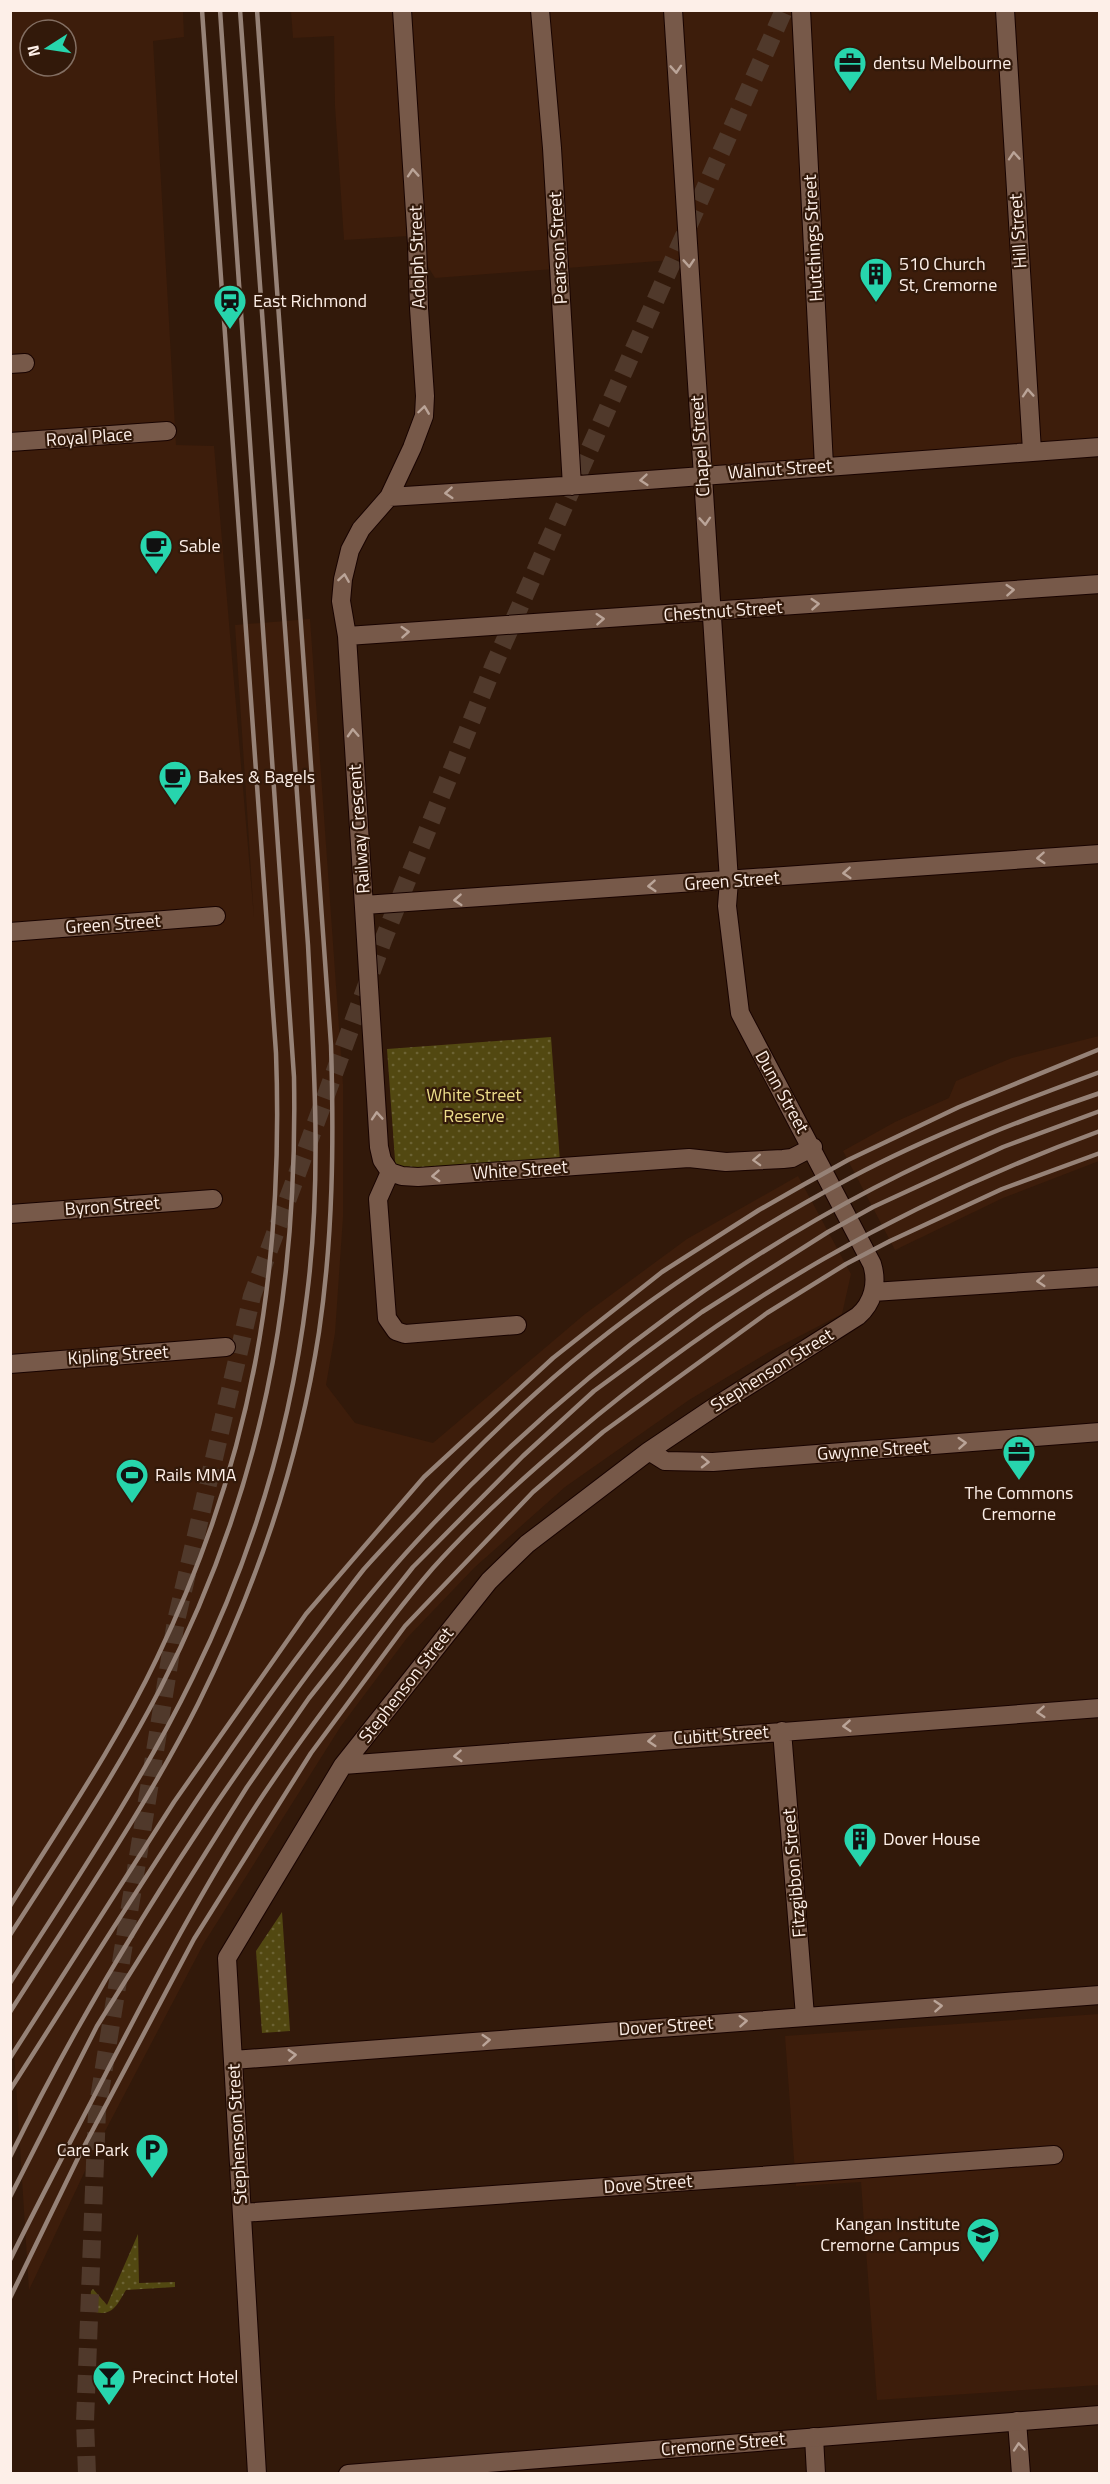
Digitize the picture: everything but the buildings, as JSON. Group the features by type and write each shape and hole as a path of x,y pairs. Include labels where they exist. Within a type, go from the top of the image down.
{"street":[{"name":"Adolph Street","path":"388,497 418,434 424,416 425,396 402,10"},
{"name":"Pearson Street","path":"540,10 552,148 572,486"},
{"name":"Chapel Street","path":"673,10 729,881"},
{"name":"Hutchings Street","path":"801,10 825,466"},
{"name":"Hill Street","path":"1005,10 1032,451"},
{"name":"Royal Place","path":"10,442 166,431"},
{"name":"Walnut Street","path":"388,497 572,486 1100,447"},
{"name":"Railway Crescent","path":"388,497 361,529 350,550 343,579 341,601 347,636 379,1147 382,1160 390,1172"},
{"name":"Chestnut Street","path":"347,636 1100,584"},
{"name":"Green Street","path":"364,905 1100,854"},
{"name":"Dunn Street","path":"729,881 727,906 740,1014 813,1148 872,1264 875,1279 873,1292"},
{"name":"Green Street","path":"10,932 216,916"},
{"name":"White Street","path":"390,1172 402,1176 418,1177 689,1158 726,1162 783,1159 792,1158 813,1148"},
{"path":"390,1172 378,1199 387,1318 396,1331 405,1334 517,1325"},
{"name":"Byron Street","path":"10,1214 213,1199"},
{"path":"873,1292 1100,1277"},
{"name":"Stephenson Street","path":"257,2474 227,1958 343,1765 489,1581 527,1544 649,1450 858,1316 865,1310 873,1292"},
{"name":"Kipling Street","path":"10,1364 226,1347"},
{"name":"Gwynne Street","path":"649,1450 665,1461 713,1462 1100,1432"},
{"name":"Cubitt Street","path":"343,1765 1100,1708"},
{"name":"Fitzgibbon Street","path":"782,1731 805,2016"},
{"name":"Dover Street","path":"233,2060 1100,1995"},
{"name":"Dove Street","path":"242,2213 1054,2155"},
{"name":"Cremorne Street","path":"348,2474 1100,2415"},
{"path":"1017,2421 1021,2474"},
{"path":"814,2437 816,2474"}],"shaded area":[{"path":"10,11 183,11 184,37 153,41 176,445 214,446 254,918 235,625 310,619 343,1084 343,1217 335,1333 326,1385 355,1423 433,1443 585,1314 687,1239 798,1176 851,1274 842,1314 769,1352 689,1400 565,1487 475,1567 407,1638 341,1726 204,1943 92,2156 29,2290 10,1988"},
{"path":"291,11 1099,11 1099,446 699,468 685,259 435,278 409,236 344,240 335,106 334,36 293,38"},
{"path":"1099,1036 1099,1161 1003,1198 895,1250 843,1151 895,1122 949,1098 956,1081 1012,1058"},
{"name":"Kangan Institute Cremorne Campus","path":"1099,2014 1099,2385 877,2400 861,2182 796,2186 785,2036"}],"green space":[{"name":"White Street Reserve","path":"551,1037 560,1162 396,1174 387,1049"},
{"path":"282,1912 290,2031 262,2033 256,1951"},
{"path":"138,2234 139,2283 175,2282 175,2287 126,2290 111,2311 95,2312 90,2304 91,2291 93,2289 107,2305"}],"tunnel":[{"path":"87,2474 85,2422 97,2111 176,1621 252,1296 384,938 493,667 784,10"}],"railway":[{"path":"10,1906 124,1722 157,1658 190,1584 217,1511 239,1437 255,1363 267,1288 274,1212 277,1133 276,1053 202,10"},
{"path":"10,1935 88,1814 160,1689 195,1615 225,1541 248,1467 267,1392 280,1316 289,1238 294,1159 294,1077 220,10"},
{"path":"10,1983 129,1794 173,1717 214,1632 251,1538 266,1491 291,1394 307,1295 312,1251 315,1164 308,945 240,10"},
{"path":"10,2012 155,1783 198,1704 239,1615 273,1523 300,1429 324,1296 330,1225 331,1045 257,10"},
{"path":"10,2058 174,1802 306,1614 424,1477 553,1358 662,1272 759,1210 848,1160 959,1107 1100,1049"},
{"path":"10,2090 192,1807 308,1643 370,1562 520,1407 572,1362 648,1303 728,1249 810,1200 943,1133 1100,1072"},
{"path":"10,2157 107,1977 216,1804 284,1707 355,1613 406,1553 468,1488 534,1426 603,1367 675,1312 749,1261 827,1214 907,1171 1003,1128 1100,1093"},
{"path":"10,2197 97,2026 247,1787 309,1698 413,1567 523,1456 594,1391 702,1312 828,1232 873,1207 1003,1147 1100,1111"},
{"path":"10,2260 154,1982 245,1823 268,1787 376,1639 449,1550 538,1466 635,1385 759,1298 824,1259 957,1190 1027,1159 1100,1131"},
{"path":"10,2298 79,2156 194,1939 311,1753 405,1626 533,1492 603,1432 767,1313 846,1264 890,1241 1002,1189 1100,1153"}],"place":[{"name":"dentsu Melbourne","path":"850,92"},
{"name":"510 Church St, Cremorne","path":"876,303"},
{"name":"East Richmond","path":"230,330"},
{"name":"Sable","path":"156,575"},
{"name":"Bakes & Bagels","path":"175,806"},
{"name":"The Commons Cremorne","path":"1019,1481"},
{"name":"Rails MMA","path":"132,1504"},
{"name":"Dover House","path":"860,1868"},
{"name":"Care Park","path":"152,2179"},
{"name":"Kangan Institute Cremorne Campus","path":"983,2263"},
{"name":"Precinct Hotel","path":"109,2406"}]}
